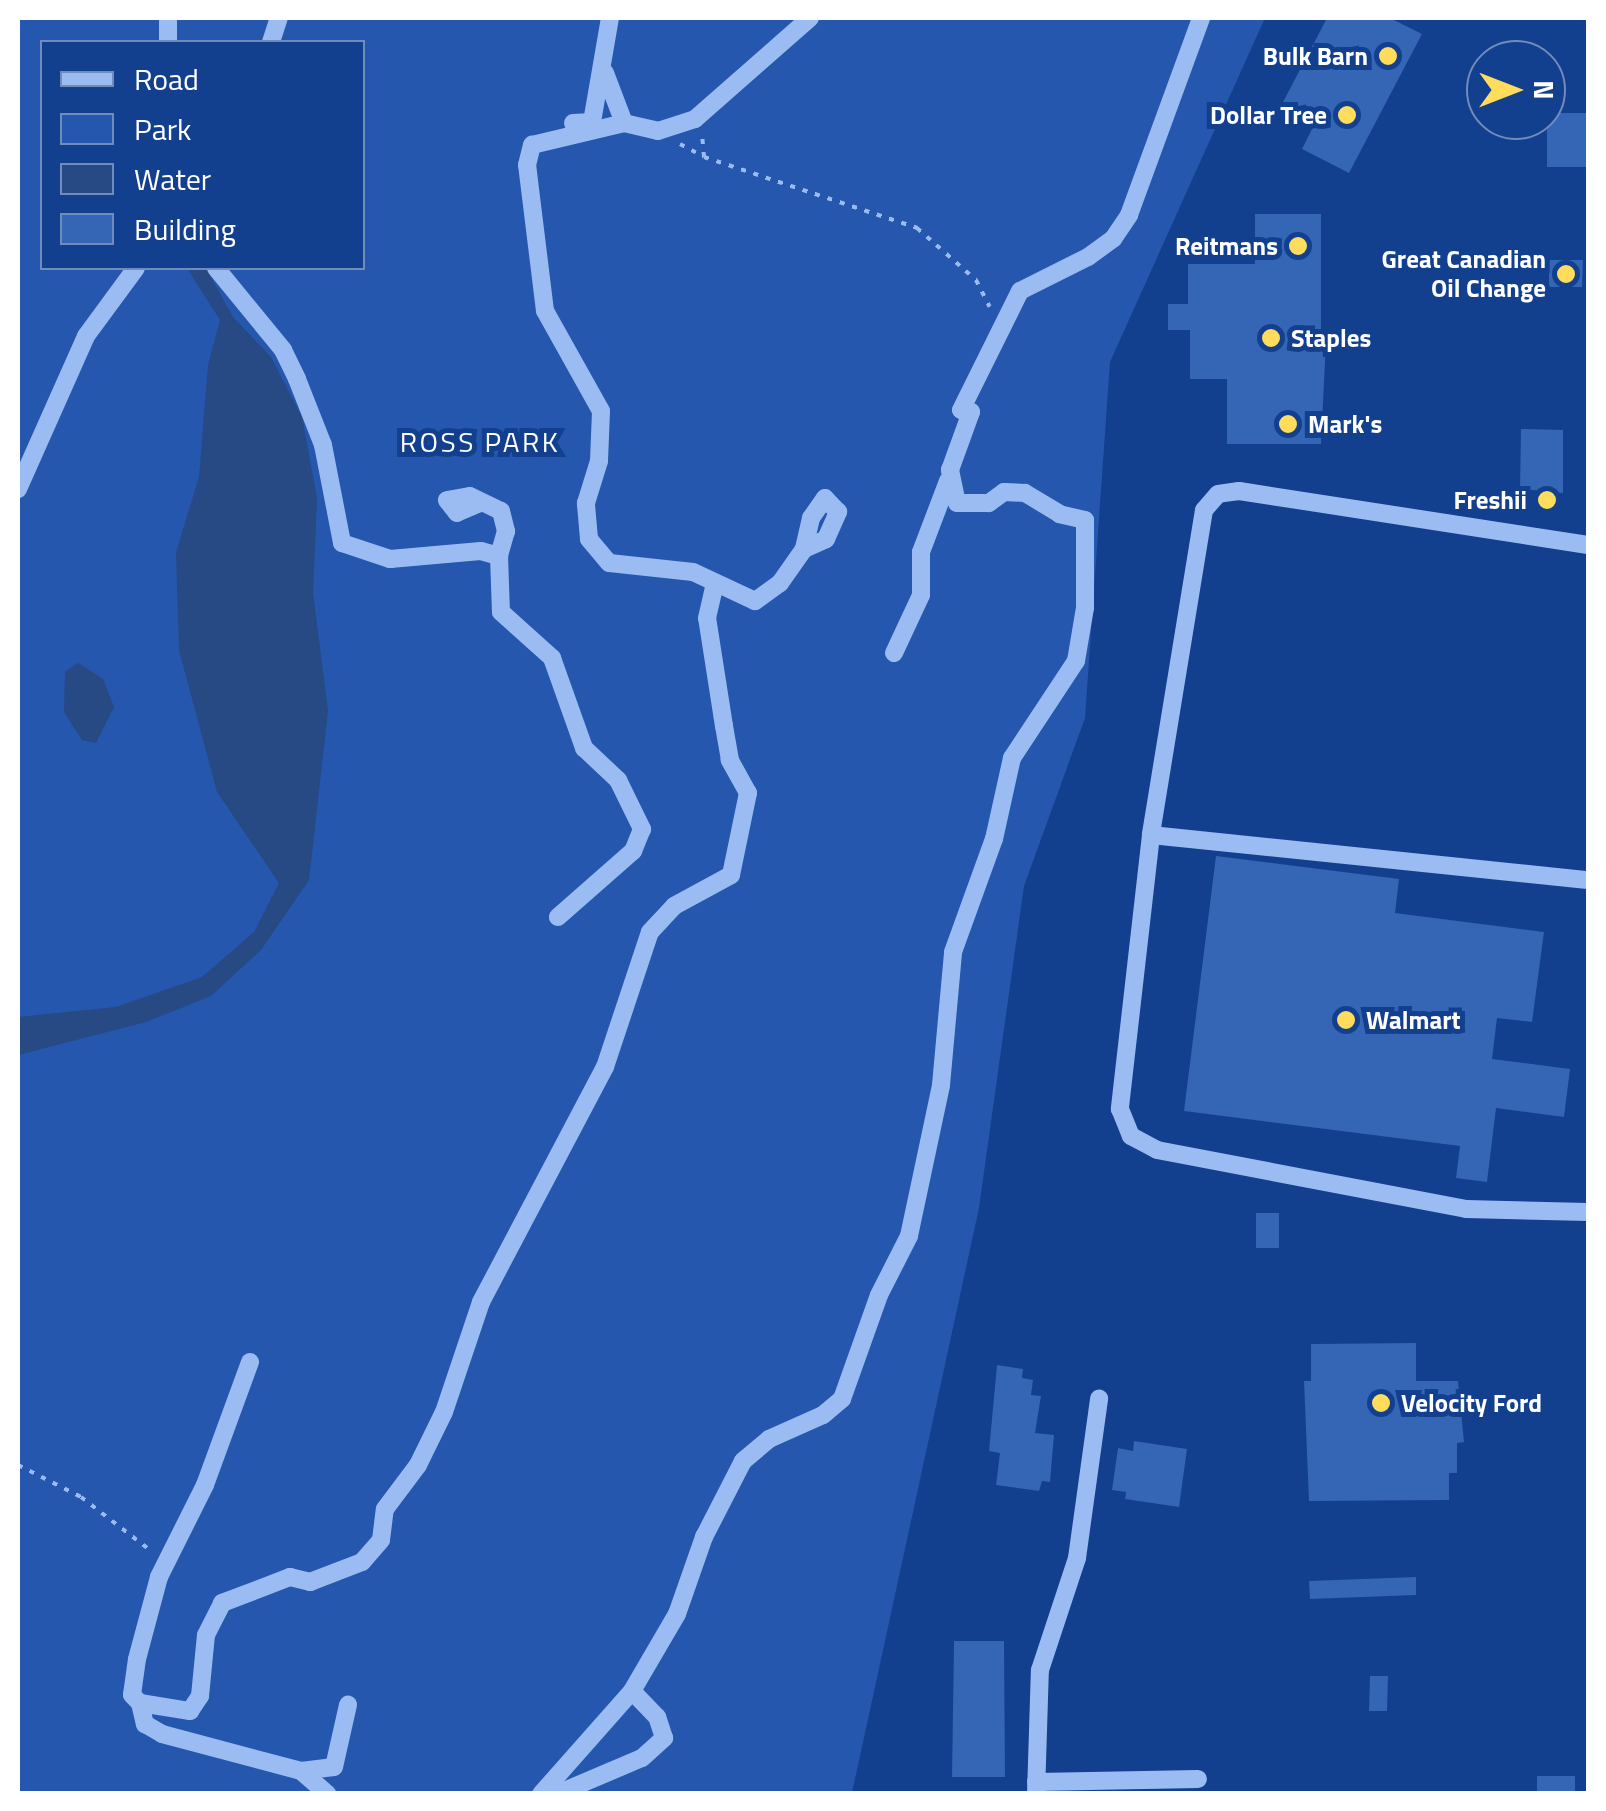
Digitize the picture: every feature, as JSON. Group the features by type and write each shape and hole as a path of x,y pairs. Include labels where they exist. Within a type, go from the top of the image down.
{"street":[{"path":"532,145 592,122 605,72 610,18"},
{"path":"532,145 624,123 658,131 695,119 810,18"},
{"path":"894,654 921,595 921,552 971,412 960,410 998,324 1020,291 1088,257 1114,238 1129,215 1201,18"},
{"path":"605,72 624,123"},
{"path":"532,145 527,165 545,310 601,411 599,461 586,504 589,539 609,563 693,572 755,601 780,584 804,549"},
{"path":"18,490 86,336 135,270"},
{"path":"218,270 283,350 297,379 324,446 342,543 390,559 482,552 498,556"},
{"path":"541,1794 632,1692 678,1614 704,1536 744,1461 768,1439 824,1415 842,1399 916,1207 940,1085 953,952 994,840 1012,758 1076,661 1088,561 1084,520 1060,514 1025,493 1004,492 990,504 957,504 950,470"},
{"path":"1588,544 1239,491 1218,494 1204,510 1150,835 1120,1109 1130,1136 1157,1150 1466,1209 1588,1212"},
{"path":"480,503 501,511 506,532 498,556 501,612 552,658 584,748 618,780 642,829 633,851 558,917"},
{"path":"140,1704 190,1711 200,1696 206,1635 222,1603 290,1577 310,1582 362,1562 381,1540 385,1508 418,1465 444,1412 481,1302 606,1067 650,932 674,906 732,876 748,793 730,760 724,726 707,618 715,584"},
{"path":"1150,835 1588,880"},
{"path":"250,1362 205,1484 159,1578 137,1659 132,1695 140,1704 145,1724 162,1734 300,1771 334,1768 348,1706"},
{"path":"1099,1399 1077,1558 1040,1670 1036,1788 1198,1779"},
{"path":"557,1794 642,1758 664,1738 657,1716 632,1692"},
{"path":"300,1771 327,1794"}],"path":[{"path":"704,157 917,228 976,280 998,324"},
{"path":"18,1465 68,1489 153,1552 159,1578"}],"green space":[{"path":"18,18 1265,18 1110,362 1085,718 1024,886 979,1208 852,1793 18,1793"}],"water":[{"path":"188,270 207,270 233,317 271,357 302,417 317,498 313,593 328,711 309,880 261,950 211,996 146,1022 18,1055 18,1017 116,1007 202,977 254,932 279,883 217,792 179,650 176,552 199,477 208,365 220,320"},
{"path":"78,663 103,679 114,707 96,743 82,740 64,712 65,672"}],"building":[{"path":"1327,18 1390,18 1422,34 1349,173 1302,149 1316,121 1282,104"},
{"path":"1566,113 1588,113 1588,167 1547,167 1547,140 1566,140"},
{"path":"1255,214 1321,214 1321,342 1326,342 1321,444 1227,444 1227,379 1190,379 1190,330 1168,330 1168,304 1188,304 1188,264 1255,264"},
{"name":"Great Canadian Oil Change","path":"1549,260 1583,260 1582,287 1549,287"},
{"path":"1521,429 1563,430 1563,493 1520,489"},
{"name":"Walmart","path":"1216,856 1399,879 1395,913 1544,932 1532,1022 1497,1018 1492,1059 1570,1069 1564,1117 1496,1108 1487,1182 1456,1178 1460,1146 1184,1111"},
{"path":"1256,1213 1279,1213 1279,1248 1256,1248"},
{"name":"Velocity Ford","path":"1416,1343 1416,1381 1458,1381 1464,1442 1457,1443 1457,1473 1449,1473 1449,1500 1309,1501 1304,1381 1311,1381 1311,1344"},
{"path":"997,1365 1023,1369 1022,1378 1033,1380 1031,1395 1041,1396 1035,1433 1054,1435 1050,1482 1042,1481 1039,1491 996,1485 1000,1453 989,1451"},
{"path":"1134,1441 1187,1449 1179,1507 1125,1499 1126,1492 1112,1490 1118,1448 1133,1451"},
{"path":"1416,1577 1416,1595 1310,1599 1309,1581"},
{"path":"954,1641 1004,1641 1005,1777 952,1777"},
{"path":"1370,1676 1388,1676 1387,1711 1369,1711"},
{"path":"1537,1776 1575,1776 1575,1794 1537,1794"}],"place":[{"name":"Bulk Barn","path":"1388,56"},
{"name":"Dollar Tree","path":"1347,115"},
{"name":"Reitmans","path":"1298,246"},
{"name":"Great Canadian Oil Change","path":"1566,274"},
{"name":"Staples","path":"1271,338"},
{"name":"Mark's","path":"1288,424"},
{"name":"Freshii","path":"1547,500"},
{"name":"Walmart","path":"1346,1020"},
{"name":"Velocity Ford","path":"1381,1403"}],"district":[{"name":"ROSS PARK","path":"480,442"}]}
